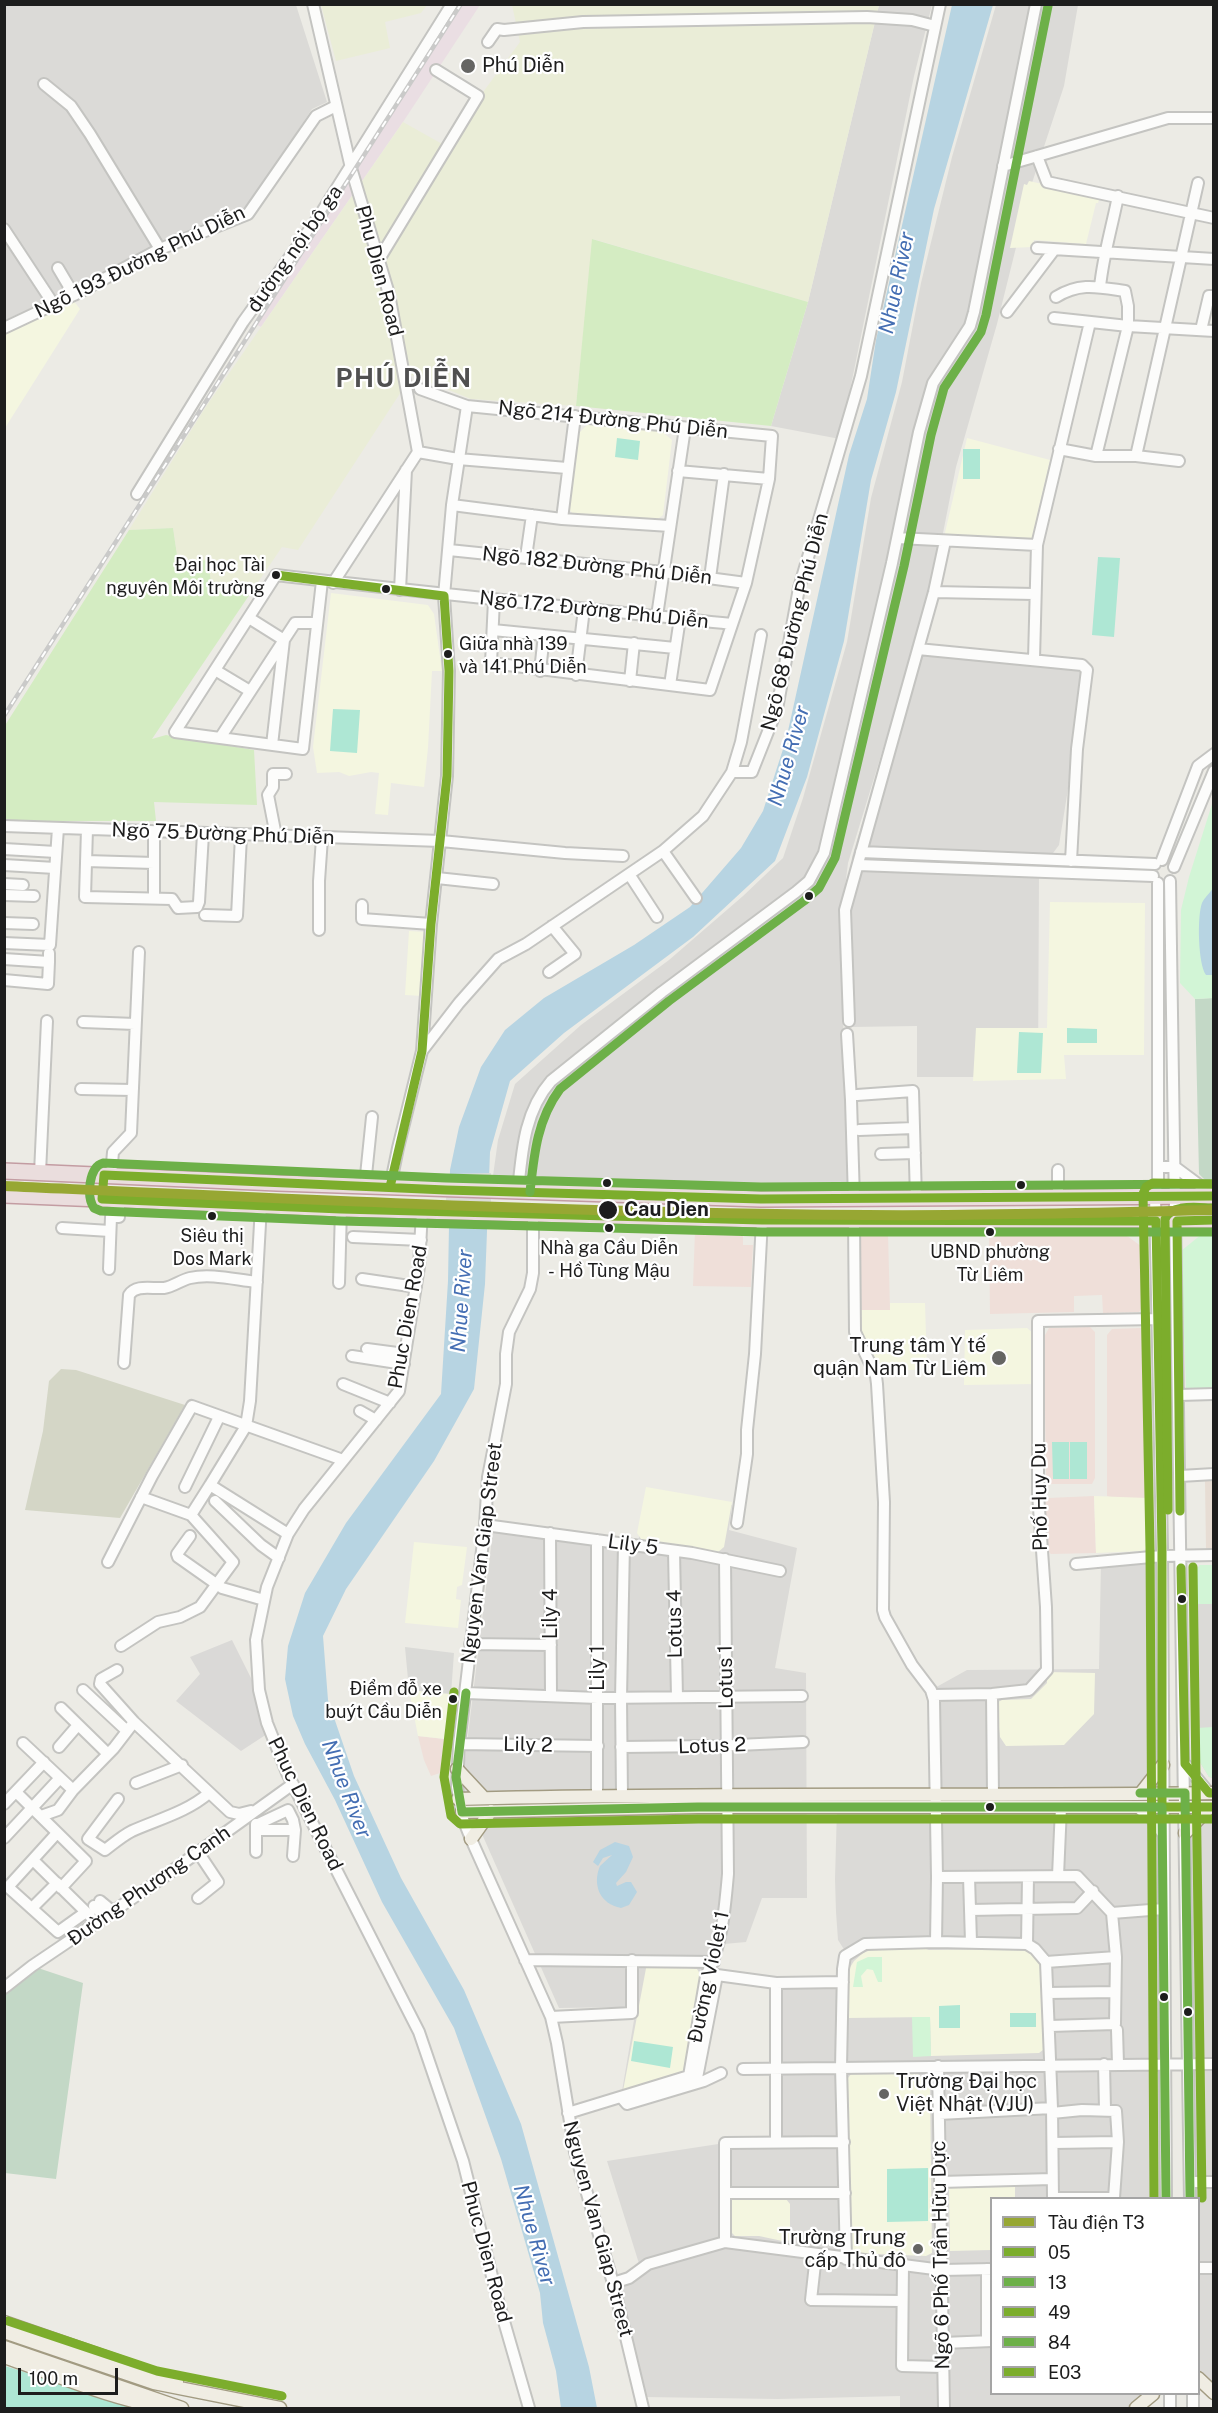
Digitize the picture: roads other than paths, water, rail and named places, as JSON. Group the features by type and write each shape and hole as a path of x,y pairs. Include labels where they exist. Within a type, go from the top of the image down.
{"highway":[{"path":"4,1171 446,1190 729,1198 1214,1196"},
{"path":"102,1199 107,1175"},
{"path":"4,1195 341,1209 762,1221 1214,1220"},
{"path":"729,1198 729,1219"},
{"path":"854,1199 854,1221"},
{"path":"918,1199 921,1221"}],"main road":[{"path":"1141,1793 1163,1765"},
{"path":"457,1769 484,1798"},
{"path":"460,1805 484,1798 597,1796 1211,1793"},
{"path":"460,1805 491,1811 1212,1807"},
{"path":"1185,1833 1212,1807"},
{"path":"471,1839 491,1811"},
{"path":"4,2322 158,2374 211,2396"},
{"path":"4,2332 154,2383 280,2409"},
{"path":"4,2347 182,2409"},
{"path":"4,2356 96,2390 168,2409"},
{"path":"1200,2381 1214,2392"},
{"path":"1136,2409 1152,2395"}],"street":[{"name":"Phu Dien Road","path":"313,4 351,168 389,294 418,452"},
{"name":"đường nội bộ ga","path":"137,494 243,322 351,168 453,4"},
{"name":"Ngõ 68 Đường Phú Diễn","path":"732,772 752,772 777,709 800,588 861,376 940,4"},
{"path":"518,1191 523,1148 531,1113 540,1094 551,1081 662,992 796,892 809,881 818,867 832,827 898,538 919,432 933,383 970,326 1036,4"},
{"path":"488,42 497,29 583,22 867,16 912,20 935,26"},
{"path":"378,261 478,96 436,70"},
{"path":"44,84 71,106 84,124 160,249"},
{"name":"Ngõ 193 Đường Phú Diễn","path":"5,326 54,305 160,249 248,213 316,116 336,106"},
{"path":"1003,166 1168,118 1214,118"},
{"path":"1037,156 1047,182 1214,218"},
{"path":"1136,456 1198,183"},
{"path":"1100,287 1118,196"},
{"path":"4,230 54,305"},
{"path":"1037,248 1214,259"},
{"path":"1007,312 1054,250"},
{"path":"58,268 74,295"},
{"path":"1056,297 1071,288 1100,287 1125,291 1128,326 1096,456"},
{"path":"1201,330 1209,296 1214,296"},
{"path":"1054,318 1128,326 1214,330"},
{"path":"1034,659 1037,545 1090,322"},
{"name":"Ngõ 214 Đường Phú Diễn","path":"420,389 467,406 772,436"},
{"path":"390,1187 422,1051 431,924 447,776 449,671 444,596 452,505 467,406"},
{"path":"562,519 575,416"},
{"path":"657,616 685,428"},
{"name":"Ngõ 172 Đường Phú Diễn","path":"249,618 276,575 444,596 732,624 746,583 769,479 772,436"},
{"path":"1059,449 1096,456 1136,456 1179,461"},
{"path":"284,640 249,618 175,732 303,749 317,623 328,582 418,452 458,459 567,468"},
{"path":"400,590 406,470"},
{"path":"678,471 769,479"},
{"path":"710,578 723,474"},
{"path":"452,505 562,519 670,526"},
{"path":"526,557 532,515"},
{"path":"898,538 1037,545"},
{"path":"849,1021 845,910 934,592 945,541"},
{"name":"Ngõ 182 Đường Phú Diễn","path":"448,550 746,583"},
{"path":"934,592 1034,594"},
{"path":"494,600 491,663 710,690 732,624"},
{"path":"576,675 585,609"},
{"path":"670,685 680,618"},
{"path":"220,738 295,623 317,623"},
{"path":"493,630 675,648"},
{"path":"540,670 544,635"},
{"path":"422,1051 459,1003 498,960 526,944 663,851 704,816 732,772 741,742 761,635"},
{"path":"272,745 284,640"},
{"path":"630,681 634,643"},
{"path":"918,649 1034,659 1082,665 1087,670 1077,749 1071,861"},
{"path":"215,670 250,691"},
{"path":"1166,2197 1162,1556 1155,1195 1158,1167 1155,880 1152,871 1159,862 1198,766 1214,754"},
{"path":"1190,2197 1188,2064 1191,1983 1185,1833 1170,881 1214,771"},
{"path":"276,837 268,795 273,787 273,774 286,774"},
{"name":"Ngõ 75 Đường Phú Diễn","path":"4,826 241,836 441,839"},
{"path":"4,980 48,984 58,828"},
{"path":"87,829 85,897 172,899 178,908 197,907 199,902 203,834"},
{"path":"154,832 154,898"},
{"path":"205,915 237,916 241,836"},
{"path":"318,930 322,838"},
{"path":"441,839 509,842"},
{"path":"441,839 565,853 623,855"},
{"path":"4,849 56,852"},
{"path":"663,851 696,898"},
{"path":"861,852 1071,861 1159,862 1171,863 1174,867"},
{"path":"943,856 943,868"},
{"path":"86,861 154,863"},
{"path":"4,865 55,868"},
{"path":"858,865 1170,881"},
{"path":"629,874 657,917"},
{"path":"437,878 493,884"},
{"path":"4,884 23,885"},
{"path":"4,895 34,896"},
{"path":"362,905 362,919 431,924"},
{"path":"4,923 33,924"},
{"path":"549,972 575,954 552,926"},
{"path":"4,943 49,953"},
{"path":"107,1175 112,1152 131,1133 139,952"},
{"path":"4,959 49,953"},
{"path":"40,1173 47,1021"},
{"path":"83,1022 135,1023"},
{"path":"846,1034 854,1199"},
{"path":"849,1074 855,1078 859,1133 914,1128"},
{"path":"81,1089 132,1090"},
{"path":"857,1095 913,1091 918,1199"},
{"path":"365,1185 372,1117"},
{"path":"881,1154 915,1153"},
{"path":"1158,1167 1175,1167 1214,1196"},
{"path":"1058,1170 1058,1197"},
{"path":"109,1269 111,1216 119,1217 119,1200"},
{"path":"191,1515 246,1426 250,1395 261,1206"},
{"path":"339,1283 341,1209"},
{"name":"Phuc Dien Road","path":"422,1211 416,1287 399,1391 304,1509 288,1534 264,1600 256,1643 259,1690 267,1723 293,1784 419,2032 463,2161 499,2304 529,2409"},
{"name":"Nguyen Van Giap Street","path":"534,1213 531,1289 510,1332 506,1354 506,1384 488,1477 485,1525 459,1744 457,1769 460,1805 471,1839 551,2017 581,2178 613,2283 643,2409"},
{"path":"737,1523 747,1454 762,1221"},
{"path":"854,1221 855,1332 876,1376 877,1384 884,1502 883,1610 912,1665 933,1695 938,1877 936,1942"},
{"path":"62,1227 110,1231"},
{"path":"353,1237 421,1240"},
{"path":"124,1363 129,1295 132,1290 167,1288 190,1278 205,1277 257,1282"},
{"path":"362,1279 416,1287"},
{"name":"Phố Huy Du","path":"933,1695 992,1694 1029,1690 1047,1670 1046,1607 1038,1506 1038,1321 1158,1319"},
{"path":"367,1349 405,1359"},
{"path":"352,1356 405,1359"},
{"path":"343,1384 391,1402"},
{"path":"366,1388 391,1402"},
{"path":"1179,1395 1214,1395"},
{"path":"108,1562 192,1406 343,1460"},
{"path":"361,1410 377,1419"},
{"path":"185,1487 219,1417"},
{"path":"1180,1476 1214,1474"},
{"path":"210,1485 288,1534"},
{"path":"121,1646 158,1622 180,1617 200,1607 233,1561 191,1515 141,1497"},
{"path":"215,1502 261,1545 279,1558"},
{"name":"Lily 5","path":"485,1525 674,1551 780,1571"},
{"name":"Lily 4","path":"550,1533 551,1695"},
{"path":"190,1536 177,1554 178,1557 222,1588 264,1600"},
{"name":"Lily 1","path":"597,1540 597,1796"},
{"path":"622,1796 624,1544"},
{"name":"Lotus 4","path":"674,1551 677,1697"},
{"path":"1076,1564 1162,1556 1214,1555"},
{"name":"Lotus 1","path":"725,1559 727,1794"},
{"path":"470,1644 551,1645"},
{"path":"117,1670 101,1679 100,1684 134,1722 234,1814 256,1811 256,1852"},
{"path":"83,1690 127,1731"},
{"path":"466,1693 598,1698 802,1696"},
{"path":"992,1694 993,1795"},
{"path":"61,1708 108,1754"},
{"path":"41,1816 55,1813 134,1722"},
{"path":"59,1747 78,1725"},
{"name":"Lotus 2","path":"621,1747 726,1746 803,1742"},
{"path":"23,1743 73,1790"},
{"name":"Lily 2","path":"459,1744 598,1746"},
{"path":"4,1804 44,1762"},
{"path":"1185,1764 1211,1793"},
{"path":"136,1783 182,1765"},
{"path":"4,1838 60,1778"},
{"name":"Đường Phương Canh","path":"4,1988 293,1784"},
{"path":"16,1792 86,1862 32,1908"},
{"path":"118,1799 88,1839 105,1850 129,1833 183,1811 209,1793"},
{"name":"Đường Violet 1","path":"621,2097 688,2076 725,1904 728,1875 727,1794"},
{"path":"1137,1807 1163,1834"},
{"path":"1058,1876 1061,1808"},
{"path":"256,1827 288,1810 295,1830 293,1856"},
{"path":"256,1827 295,1830"},
{"path":"57,1833 8,1887 58,1932 94,1906"},
{"path":"198,1852 218,1882 198,1898"},
{"path":"33,1860 59,1886 94,1906 105,1917"},
{"path":"938,1877 1077,1876 1092,1891 1112,1913 1116,1957 1118,2064"},
{"path":"969,1877 971,1942"},
{"path":"1027,1944 1028,1877"},
{"path":"970,1910 1077,1908 1092,1891"},
{"path":"94,1906 105,1917"},
{"path":"1112,1913 1163,1909"},
{"path":"846,2259 841,2067 843,1969 847,1954 866,1944 936,1942 1027,1944 1035,1949 1046,1962 1050,2026 1053,2197"},
{"path":"1046,1962 1116,1957"},
{"path":"525,1960 714,1962"},
{"path":"551,2017 632,2013 632,1960"},
{"path":"696,2083 711,1976 776,1983 843,1982"},
{"path":"776,1983 776,2142"},
{"path":"1048,1993 1115,1992"},
{"path":"1050,2026 1116,2027"},
{"path":"1104,2064 1110,2110 1118,2142 1114,2197"},
{"path":"743,2069 1214,2064"},
{"name":"Ngõ 6 Phố Trần Hữu Dực","path":"938,2066 944,2409"},
{"path":"568,2113 621,2097 627,2104 721,2073"},
{"path":"939,2114 1110,2110"},
{"path":"725,2242 725,2143 844,2142"},
{"path":"1053,2143 1118,2142"},
{"path":"940,2182 1052,2179"},
{"path":"1190,2182 1214,2182"},
{"path":"726,2193 845,2193"},
{"path":"613,2283 629,2278 648,2264 725,2242 942,2270 989,2269 989,2341 943,2343"},
{"path":"816,2255 811,2300 902,2301"},
{"path":"903,2265 902,2366 943,2367"}],"water":[{"name":"Nhue River","path":"952,5 993,5 934,209 896,392 871,480 844,641 807,777 775,861 693,937 564,1033 510,1081 490,1152 485,1284 474,1389 434,1461 346,1589 323,1636 328,1700 354,1776 401,1878 464,1990 521,2124 589,2367 597,2408 561,2408 556,2371 543,2323 540,2293 501,2159 454,2028 382,1902 293,1716 285,1679 288,1646 305,1593 346,1523 441,1394 448,1281 450,1170 459,1127 481,1067 505,1030 544,998 634,945 690,907 741,848 763,811 786,740 849,455 867,399 876,340"},
{"path":"1213,888 1213,975 1206,975 1201,961 1199,918 1202,903"},
{"path":"615,1842 629,1846 633,1857 626,1872 616,1883 617,1886 631,1882 637,1892 629,1905 621,1908 603,1898 598,1887 600,1866 612,1855 603,1858 598,1866 593,1862 600,1850"}],"railway":[{"path":"4,716 461,4"}],"metro line":[{"name":"T3","path":"4,1186 436,1205 759,1214 954,1215 1214,1210"}],"place":[{"name":"Phú Diễn","path":"468,66"},
{"name":"Đại học Tài nguyên Môi trường","path":"276,575"},
{"name":"Giữa nhà 139 và 141 Phú Diễn","path":"448,654"},
{"name":"Cau Dien","path":"608,1210"},
{"name":"Siêu thị Dos Mark","path":"212,1216"},
{"name":"Nhà ga Cầu Diễn - Hồ Tùng Mậu","path":"609,1228"},
{"name":"UBND phường Từ Liêm","path":"990,1232"},
{"name":"Trung tâm Y tế quận Nam Từ Liêm","path":"999,1358"},
{"name":"Điểm đỗ xe buýt Cầu Diễn","path":"453,1699"},
{"name":"Trường Đại học Việt Nhật (VJU)","path":"884,2094"},
{"name":"Trường Trung cấp Thủ đô","path":"918,2249"}],"district":[{"name":"PHÚ DIỄN","path":"404,379"}]}
